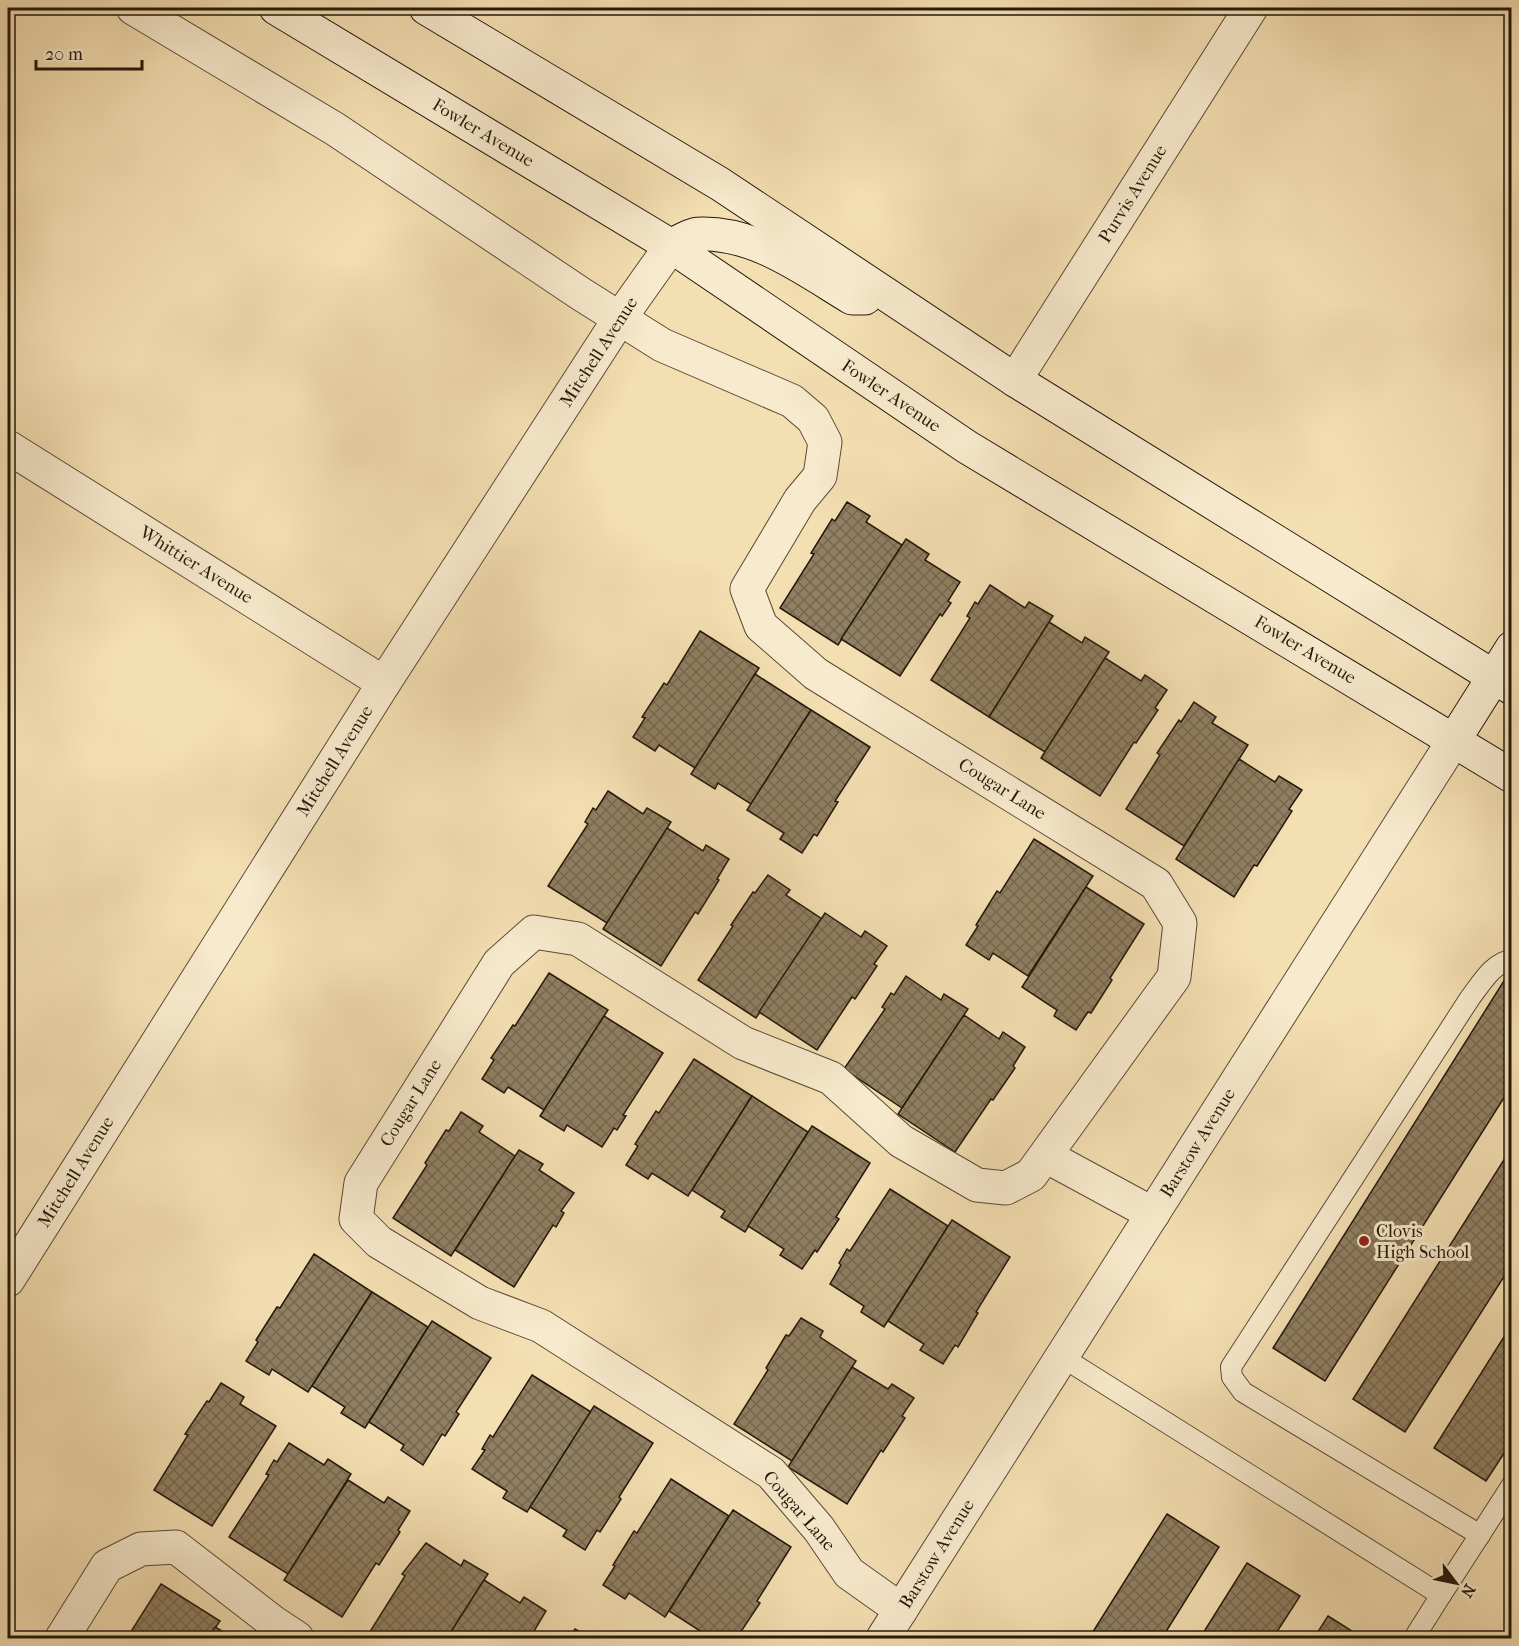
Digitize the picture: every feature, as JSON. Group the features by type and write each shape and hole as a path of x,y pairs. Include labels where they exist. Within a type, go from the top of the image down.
{"street":[{"path":"133,8 335,129 620,318"},
{"name":"Fowler Avenue","path":"276,8 670,246 967,447 1512,776"},
{"path":"426,8 720,184 1015,380 1502,683"},
{"name":"Purvis Avenue","path":"1015,380 1251,8"},
{"path":"670,246 698,233 758,243 852,298 891,298"},
{"name":"Mitchell Avenue","path":"8,1280 384,683 620,318 670,246"},
{"name":"Cougar Lane","path":"620,318 662,345 792,401 813,419 825,441 820,476 800,500 747,589 761,626 816,674 1156,884 1180,923 1174,977 1031,1175 1006,1188 977,1185 901,1141 831,1078 743,1043 578,939 534,932 499,963 361,1183 356,1219 378,1242 480,1303 541,1326 771,1473 819,1529 849,1573 901,1610"},
{"name":"Whittier Avenue","path":"10,455 384,683"},
{"name":"Barstow Avenue","path":"883,1638 1454,740 1502,683 1512,648"},
{"path":"1046,1156 1153,1214"},
{"path":"62,1638 106,1566 141,1549 176,1547 297,1638"}],"lane":[{"path":"1480,1534 1243,1392 1232,1377 1231,1367 1470,998 1489,972 1506,961 1512,960"},
{"path":"1062,1357 1441,1595"},
{"path":"1414,1638 1512,1485"}],"building":[{"path":"847,502 870,516 866,522 902,545 838,645 780,608 814,554 811,553 832,519 835,521"},
{"path":"906,539 929,554 925,560 960,582 948,601 951,603 942,616 940,614 900,676 841,639"},
{"path":"990,585 1025,608 1029,602 1053,616 989,717 931,680 970,618 967,616 975,602 978,604"},
{"path":"1049,622 1082,643 1085,637 1109,652 1045,752 989,717"},
{"path":"700,631 759,668 695,768 659,745 655,751 633,737 645,718 642,717 664,683 667,685"},
{"path":"1105,658 1141,681 1145,675 1167,690 1155,708 1158,710 1136,743 1134,742 1100,796 1041,758"},
{"path":"755,674 811,710 751,804 718,783 715,789 691,774"},
{"path":"1194,702 1216,717 1212,723 1248,745 1184,846 1126,809 1160,755 1157,753"},
{"path":"811,710 870,747 835,801 838,802 817,836 814,834 802,853 780,839 784,833 747,810"},
{"path":"1239,759 1275,782 1279,776 1302,790 1289,809 1292,811 1234,897 1176,859"},
{"path":"608,791 643,814 647,808 671,822 607,923 548,886 588,824 585,822 593,808 596,810"},
{"path":"667,828 703,851 706,845 729,859 698,914 695,912 661,966 603,929"},
{"path":"1034,839 1093,876 1028,976 993,953 989,960 966,945 997,891 1000,893"},
{"path":"768,875 790,890 786,895 822,919 756,1018 698,980 753,892 755,893"},
{"path":"1086,887 1144,924 1091,1013 1088,1012 1076,1030 1054,1016 1057,1010 1022,987"},
{"path":"825,913 861,937 865,931 887,946 874,964 877,966 855,999 852,997 817,1050 759,1012"},
{"path":"549,973 608,1010 544,1110 508,1087 504,1093 482,1079 494,1060 491,1058"},
{"path":"906,976 941,1000 944,994 968,1009 902,1108 844,1069 885,1009 882,1007 891,993 894,995"},
{"path":"1507,976 1512,979 1512,1085 1325,1381 1273,1348"},
{"path":"964,1015 999,1039 1003,1032 1025,1047 1013,1066 1015,1068 955,1152 898,1114"},
{"path":"604,1016 663,1053 623,1115 626,1116 617,1130 614,1128 602,1147 567,1125 564,1131 540,1116"},
{"path":"694,1059 752,1096 688,1196 652,1173 648,1179 626,1165 638,1146 635,1144 656,1111 659,1113"},
{"path":"752,1096 808,1132 745,1232 721,1217 725,1211 692,1190"},
{"path":"461,1112 483,1126 479,1132 515,1156 451,1256 393,1218 446,1130 449,1131"},
{"path":"812,1126 870,1163 836,1217 839,1219 817,1252 815,1250 802,1269 780,1255 784,1249 748,1226"},
{"path":"1512,1147 1512,1264 1405,1432 1353,1399"},
{"path":"519,1150 543,1164 539,1170 574,1193 561,1211 564,1213 556,1227 553,1225 514,1287 455,1250"},
{"path":"890,1189 948,1226 884,1327 861,1312 864,1306 830,1284 847,1249 850,1251"},
{"path":"952,1220 1010,1257 976,1312 978,1313 958,1347 955,1345 943,1364 920,1350 924,1344 888,1321"},
{"path":"314,1254 372,1292 308,1392 272,1369 269,1375 246,1361 258,1342 256,1340 277,1307 280,1308"},
{"path":"372,1292 428,1327 365,1428 341,1413 345,1407 312,1386"},
{"path":"801,1318 823,1331 820,1337 856,1361 792,1461 734,1424 768,1370 766,1368 786,1335 789,1336"},
{"path":"432,1321 491,1358 456,1412 459,1414 445,1436 442,1434 423,1465 401,1450 404,1445 369,1422"},
{"path":"1512,1324 1512,1441 1486,1481 1434,1448"},
{"path":"852,1367 888,1389 892,1384 914,1398 902,1416 905,1418 883,1452 881,1450 847,1504 788,1467"},
{"path":"532,1375 591,1412 527,1512 503,1498 507,1491 472,1469 485,1450 482,1449 490,1435 493,1437"},
{"path":"221,1383 244,1397 240,1404 276,1426 212,1526 154,1490 188,1435 185,1434"},
{"path":"594,1406 653,1443 619,1497 621,1499 600,1532 597,1530 585,1550 563,1536 567,1530 530,1507"},
{"path":"289,1443 324,1465 328,1459 351,1474 288,1574 229,1537 269,1475 266,1474 274,1460 277,1462"},
{"path":"671,1479 729,1516 665,1617 629,1593 625,1599 603,1585 634,1531 637,1533"},
{"path":"348,1480 384,1503 388,1497 410,1511 379,1565 376,1563 342,1617 284,1580"},
{"path":"733,1510 791,1547 757,1601 760,1603 738,1636 702,1638 705,1634 669,1611"},
{"path":"1167,1514 1219,1547 1162,1638 1089,1638"},
{"path":"426,1543 461,1566 464,1560 488,1574 447,1638 366,1638 405,1576 402,1574"},
{"path":"1247,1563 1300,1596 1273,1638 1200,1638"},
{"path":"484,1580 520,1603 524,1597 546,1611 534,1631 537,1632 533,1638 447,1638"},
{"path":"161,1584 220,1621 208,1638 127,1638"},
{"path":"1328,1616 1363,1638 1314,1638"},
{"path":"1512,1620 1512,1638 1500,1638"},
{"path":"215,1627 234,1638 208,1638"},
{"path":"575,1629 591,1638 569,1638"}],"place":[{"name":"Clovis High School","path":"1364,1241"}]}
